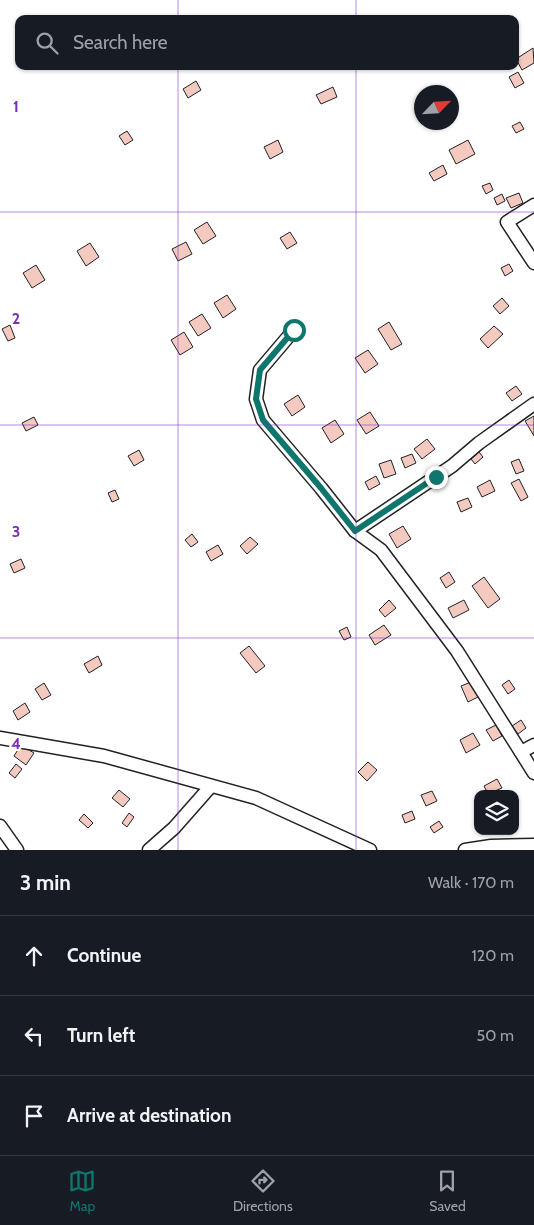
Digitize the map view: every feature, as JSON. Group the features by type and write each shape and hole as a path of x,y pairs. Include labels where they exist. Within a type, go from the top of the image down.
{"street":[{"path":"534,205 507,222 534,263"},
{"path":"294,330 260,370 256,399 263,420 355,531 381,550 457,651 534,773"},
{"path":"355,531 452,466 479,442 534,404"},
{"path":"0,738 104,756 256,798 370,850"},
{"path":"521,752 534,745"},
{"path":"149,850 174,828 211,786"},
{"path":"0,826 17,850"},
{"path":"465,850 491,846 534,846"}],"building":[{"path":"533,48 534,63 522,70 519,64 519,57"},
{"path":"518,72 524,83 515,88 509,77"},
{"path":"196,81 201,90 188,98 183,89"},
{"path":"333,87 337,97 321,104 316,95"},
{"path":"520,122 524,129 516,133 512,126"},
{"path":"127,131 133,140 125,145 119,136"},
{"path":"278,140 283,152 270,159 264,147"},
{"path":"468,140 475,154 456,164 449,150"},
{"path":"443,165 447,174 434,181 429,173"},
{"path":"490,183 493,190 486,194 482,186"},
{"path":"519,193 523,203 511,208 506,198"},
{"path":"502,194 505,201 497,205 494,198"},
{"path":"207,222 216,236 203,244 194,230"},
{"path":"290,232 297,243 287,249 280,238"},
{"path":"186,242 192,254 178,261 172,249"},
{"path":"90,243 99,257 86,266 77,251"},
{"path":"509,264 513,271 505,276 501,268"},
{"path":"36,265 45,280 32,288 23,273"},
{"path":"227,295 236,309 223,318 214,303"},
{"path":"502,298 509,306 500,314 493,306"},
{"path":"202,314 211,328 198,336 189,322"},
{"path":"389,322 402,344 391,350 378,329"},
{"path":"10,325 15,338 8,341 2,329"},
{"path":"494,326 503,334 488,348 480,339"},
{"path":"184,332 193,347 180,355 171,340"},
{"path":"368,350 378,364 365,373 355,358"},
{"path":"516,386 522,394 512,401 506,393"},
{"path":"298,395 305,407 292,416 284,404"},
{"path":"370,412 379,426 366,434 357,420"},
{"path":"534,416 534,436 525,421"},
{"path":"34,417 38,425 26,431 22,423"},
{"path":"335,420 344,434 331,443 322,428"},
{"path":"427,439 435,449 422,459 414,449"},
{"path":"139,450 144,460 134,466 128,456"},
{"path":"479,452 483,457 475,464 471,459"},
{"path":"412,454 416,463 405,468 401,458"},
{"path":"519,459 524,471 516,474 511,462"},
{"path":"391,460 396,474 384,478 379,464"},
{"path":"376,476 380,484 369,490 365,482"},
{"path":"519,479 528,497 521,501 511,483"},
{"path":"490,480 495,491 482,497 477,487"},
{"path":"115,490 119,499 112,502 108,493"},
{"path":"468,498 472,507 461,512 457,502"},
{"path":"403,526 411,539 397,548 389,534"},
{"path":"192,534 198,542 191,547 185,540"},
{"path":"250,537 258,544 247,554 240,546"},
{"path":"218,545 223,554 211,561 206,552"},
{"path":"21,559 25,568 14,573 10,564"},
{"path":"449,572 455,582 446,588 440,578"},
{"path":"484,577 500,599 488,608 472,586"},
{"path":"389,600 396,608 385,617 379,610"},
{"path":"464,600 469,610 453,618 448,608"},
{"path":"384,625 391,635 375,645 369,635"},
{"path":"347,627 351,637 344,640 339,631"},
{"path":"249,646 265,666 256,673 240,653"},
{"path":"98,656 102,665 89,673 84,664"},
{"path":"509,680 515,689 508,694 502,685"},
{"path":"471,682 478,697 468,702 461,686"},
{"path":"44,683 51,695 42,700 35,689"},
{"path":"25,703 30,712 18,720 13,711"},
{"path":"521,720 526,728 518,734 512,726"},
{"path":"496,725 502,736 493,741 486,730"},
{"path":"473,733 480,745 466,753 460,740"},
{"path":"21,745 34,753 26,765 14,756"},
{"path":"368,762 377,770 367,781 358,772"},
{"path":"16,764 22,769 15,778 9,773"},
{"path":"497,779 502,788 486,790 484,786"},
{"path":"119,790 130,799 123,807 112,798"},
{"path":"432,791 437,801 426,806 421,795"},
{"path":"412,811 415,819 405,823 402,815"},
{"path":"129,813 134,817 127,827 122,823"},
{"path":"84,814 93,823 88,828 79,820"},
{"path":"439,821 443,827 434,833 430,827"}],"route":[{"path":"294,330 260,370 256,399 263,420 355,531 436,477"}]}
